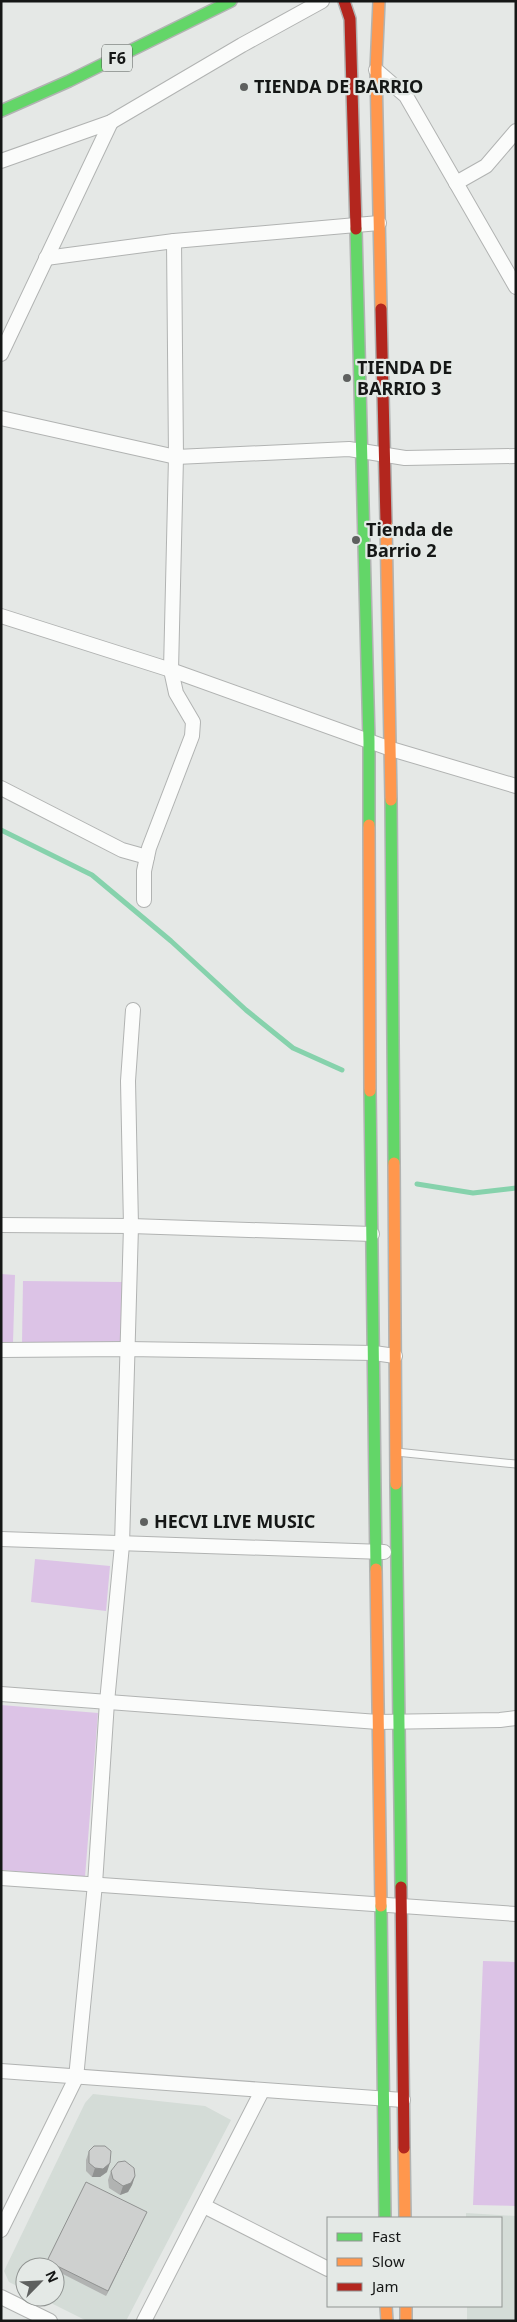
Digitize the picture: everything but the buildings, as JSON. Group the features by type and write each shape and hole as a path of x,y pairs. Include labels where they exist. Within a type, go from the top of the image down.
{"main road":[{"name":"F6","path":"1,112 231,1"},
{"path":"344,1 350,19 369,742 372,1234 385,2217"},
{"path":"379,1 376,70 391,749 395,1356 405,2217"},
{"path":"386,2307 386,2321"},
{"path":"406,2307 406,2321"}],"street":[{"path":"193,1 201,17"},
{"path":"1,161 111,122 242,45 322,1"},
{"path":"376,70 406,96 516,287"},
{"path":"1,354 111,122"},
{"path":"456,183 486,166 516,131"},
{"path":"46,258 174,241 379,223"},
{"path":"144,900 144,871 192,736 193,722 176,693 171,670 176,457 174,241"},
{"path":"1,418 176,457 349,449 405,458 516,456"},
{"path":"1,616 171,670 369,742 516,786"},
{"path":"1,788 122,850 148,857"},
{"path":"1,2230 76,2078 95,1884 107,1702 122,1545 131,1226 128,1081 133,1010"},
{"path":"1,1225 131,1226 372,1234"},
{"path":"1,1350 127,1349 374,1353 395,1356"},
{"path":"1,1539 122,1545 377,1551 397,1554"},
{"path":"1,1694 378,1722 400,1723 516,1718"},
{"path":"1,1878 380,1906 516,1914"},
{"path":"1,2071 76,2078 404,2100"},
{"path":"144,2321 262,2091"},
{"path":"204,2206 327,2268"},
{"path":"1,2297 50,2321"}],"lane":[{"path":"396,1452 516,1464"}],"shaded area":[{"path":"1,1274 15,1275 13,1343 1,1343"},
{"path":"23,1281 122,1282 122,1344 22,1343"},
{"path":"35,1559 110,1566 106,1611 31,1602"},
{"path":"1,1705 98,1713 85,1877 1,1870"},
{"path":"483,1961 516,1962 516,2206 473,2205"},
{"path":"93,2094 205,2106 231,2120 126,2321 87,2321 59,2307 65,2307 65,2257 15,2257 15,2285 9,2282 4,2271 85,2103"},
{"path":"466,2213 516,2216 516,2321 467,2321 467,2307 502,2307 502,2217 466,2217"}],"waterway":[{"path":"1,830 92,875 171,941 246,1010 293,1048 342,1070"},
{"path":"417,1184 473,1193 516,1188"}],"traffic: fast":[{"path":"1,111 69,81 231,1"},
{"path":"356,229 369,741 369,825"},
{"path":"391,800 394,1163"},
{"path":"370,1091 376,1569"},
{"path":"396,1484 401,1887"},
{"path":"381,1906 385,2217"}],"traffic: slow":[{"path":"379,1 376,70 381,309"},
{"path":"386,522 391,800"},
{"path":"369,825 370,1091"},
{"path":"394,1163 396,1484"},
{"path":"376,1569 381,1906"},
{"path":"404,2148 405,2217"},
{"path":"386,2307 387,2321"},
{"path":"406,2307 406,2321"}],"traffic: jam":[{"path":"344,1 350,19 356,229"},
{"path":"381,309 386,522"},
{"path":"401,1887 404,2148"}],"place":[{"name":"TIENDA DE BARRIO","path":"244,87"},
{"name":"TIENDA DE BARRIO 3","path":"347,378"},
{"name":"Tienda de Barrio 2","path":"356,540"},
{"name":"HECVI LIVE MUSIC","path":"144,1522"}]}
